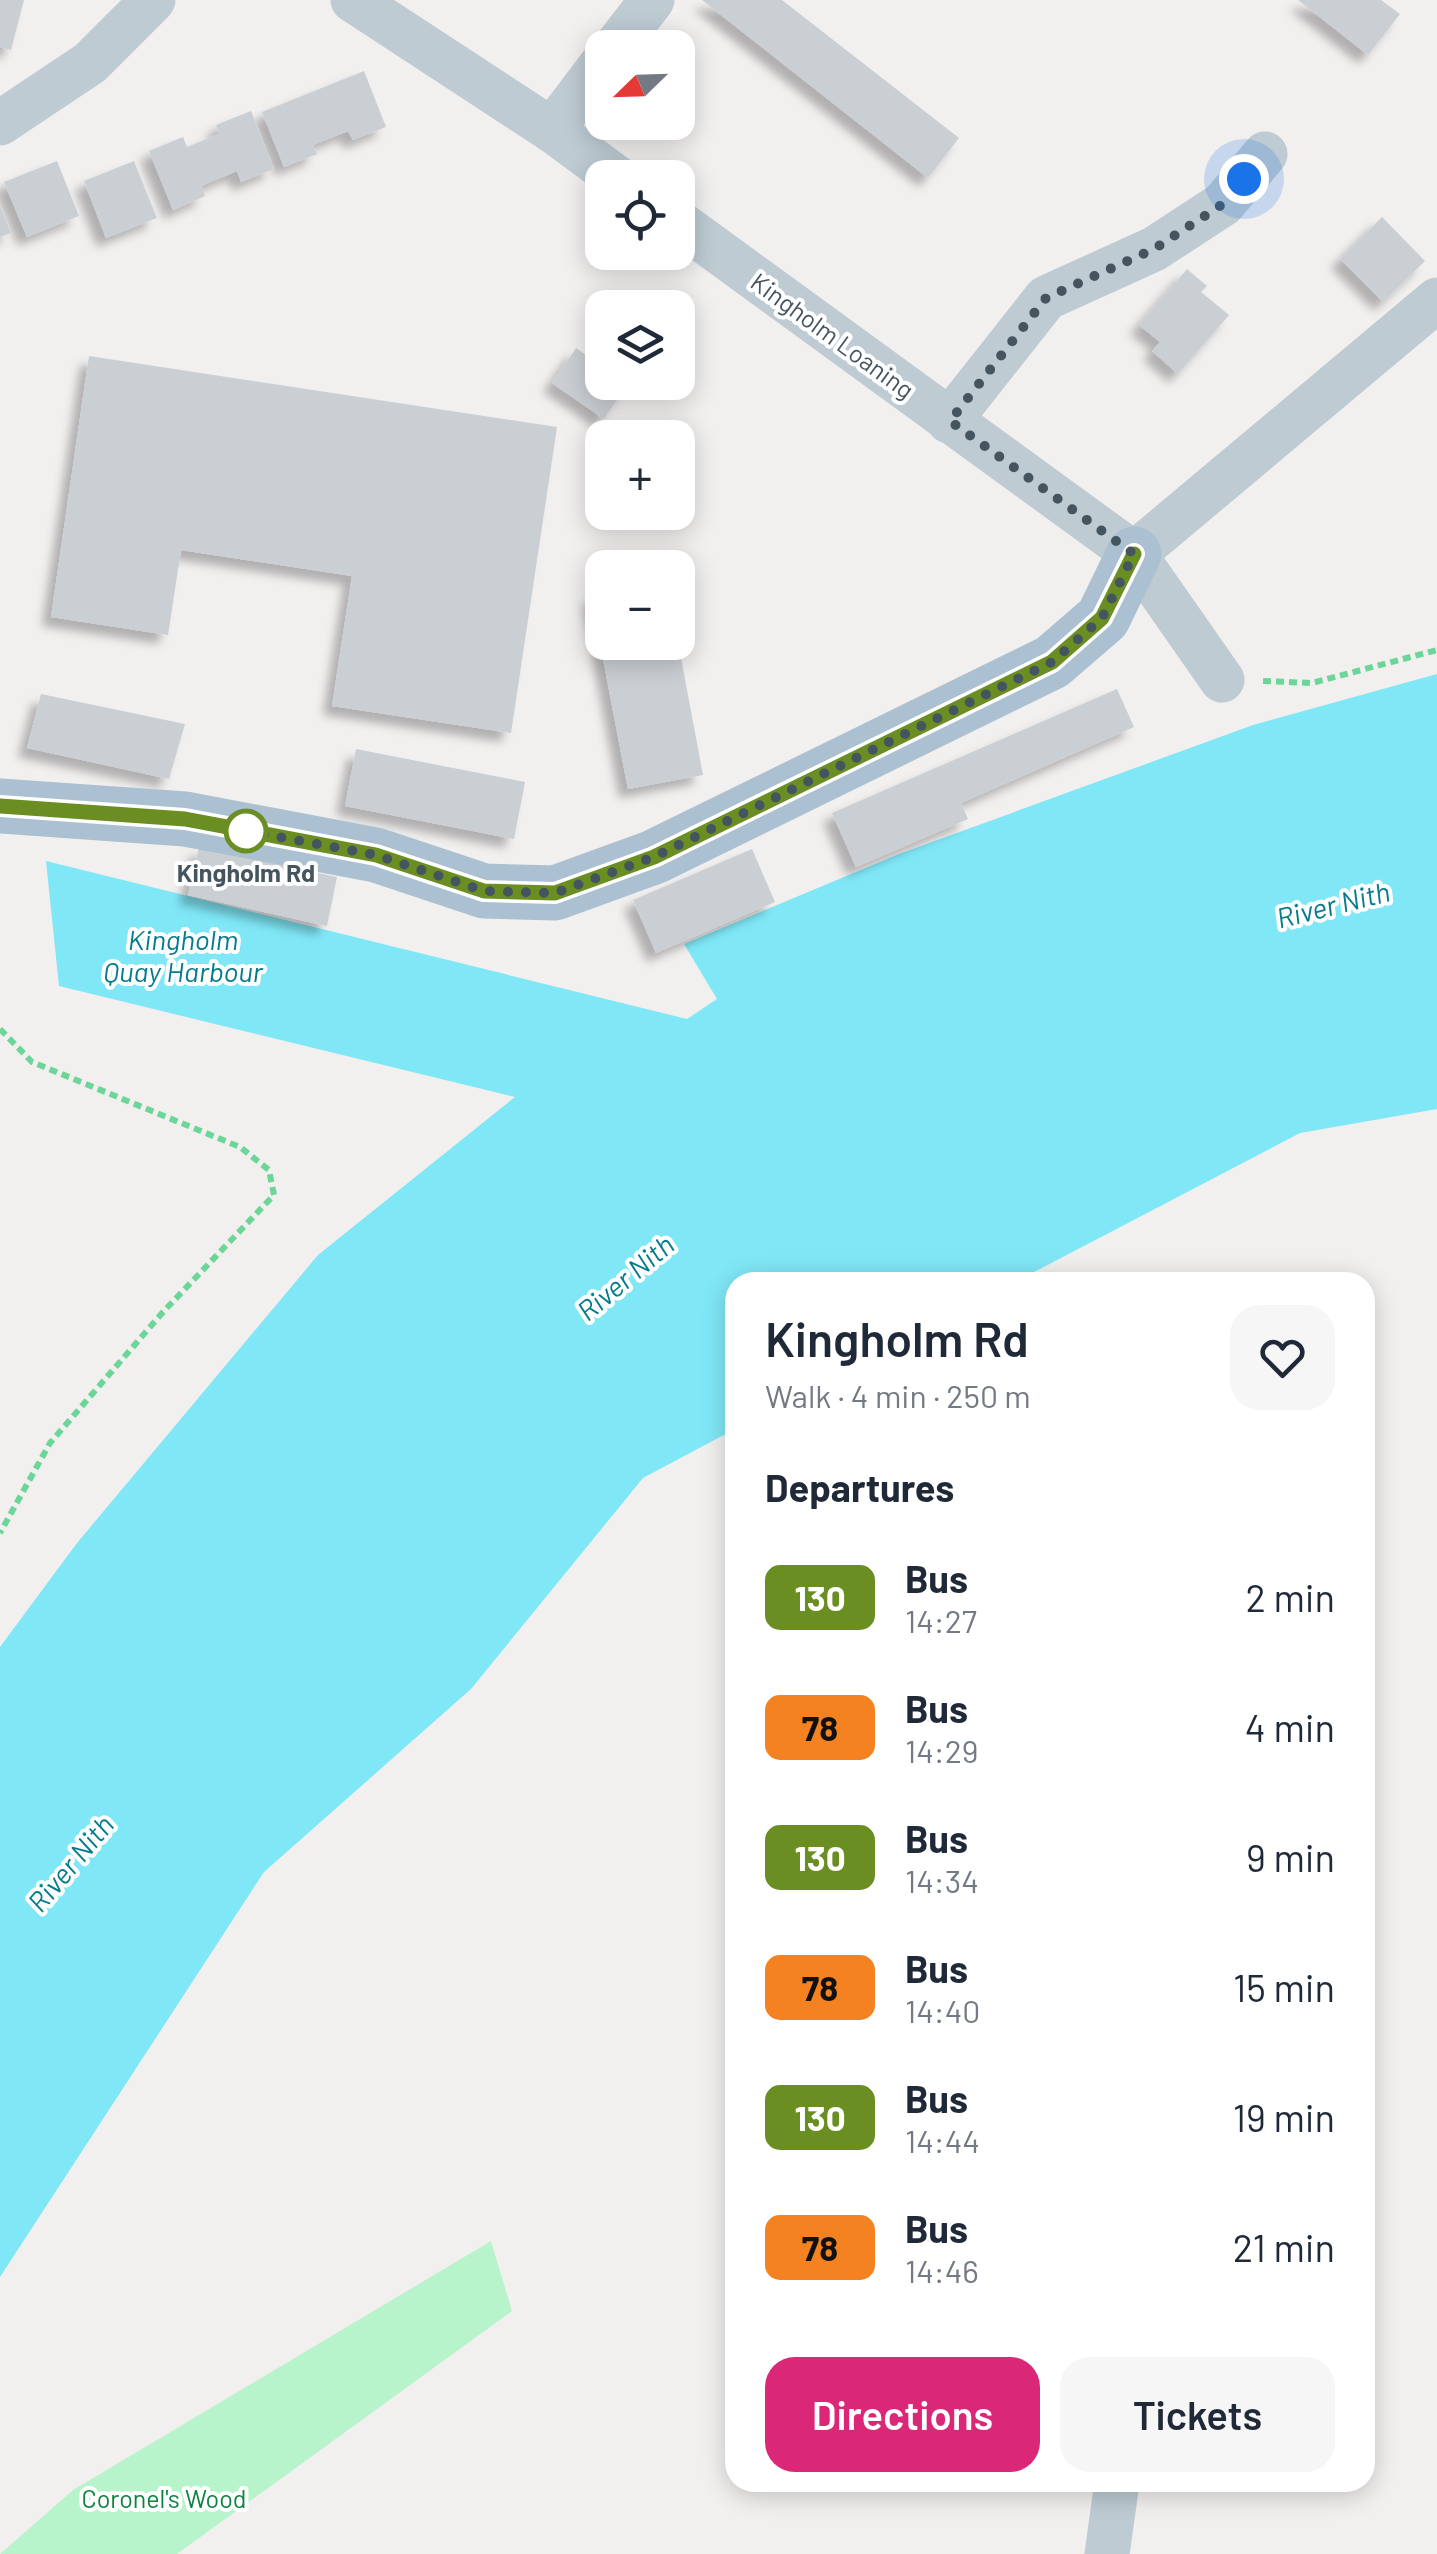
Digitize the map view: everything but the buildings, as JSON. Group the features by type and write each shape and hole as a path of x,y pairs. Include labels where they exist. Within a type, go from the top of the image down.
{"main road":[{"path":"0,806 185,819 376,855 484,891 555,893 654,857 1052,662 1102,618 1134,554"}],"street":[{"path":"0,122 90,64 153,0"},
{"path":"353,0 593,160"},
{"path":"629,30 652,0"},
{"path":"552,130 585,86"},
{"path":"950,421 1046,298 1154,249 1223,204 1266,154"},
{"name":"Kingholm Loaning","path":"695,234 1134,554 1222,680"},
{"path":"1134,554 1437,300"},
{"path":"1106,2554 1115,2492"}],"path":[{"path":"1222,680 1312,683 1437,650"},
{"path":"0,1029 32,1062 240,1147 269,1170 274,1195 164,1312 50,1443 0,1533"}],"green space":[{"name":"Coronel's Wood","path":"491,2241 512,2311 177,2554 0,2554 73,2490"}],"water":[{"path":"1437,674 1437,1109 1300,1133 1034,1272 725,1272 725,1434 643,1478 471,1689 264,1872 0,2277 0,1647 77,1543 318,1255 515,1097 59,986 46,861 687,1019 717,999 684,944 899,854 1253,725"}],"bus line":[{"name":"130","path":"0,806 185,819 376,855 484,891 555,893 654,857 1052,662 1102,618 1134,554"}],"place":[{"name":"Kingholm Rd","path":"246,831"}],"route":[{"path":"246,831 376,855 484,891 555,893 654,857 1052,662 1102,618 1134,554 950,421 1046,298 1154,249 1223,204 1244,179"}],"water label":[{"name":"River Nith","path":"1333,904"},
{"name":"Kingholm Quay Harbour","path":"183,955"},
{"name":"River Nith","path":"625,1277"},
{"name":"River Nith","path":"70,1863"}]}
